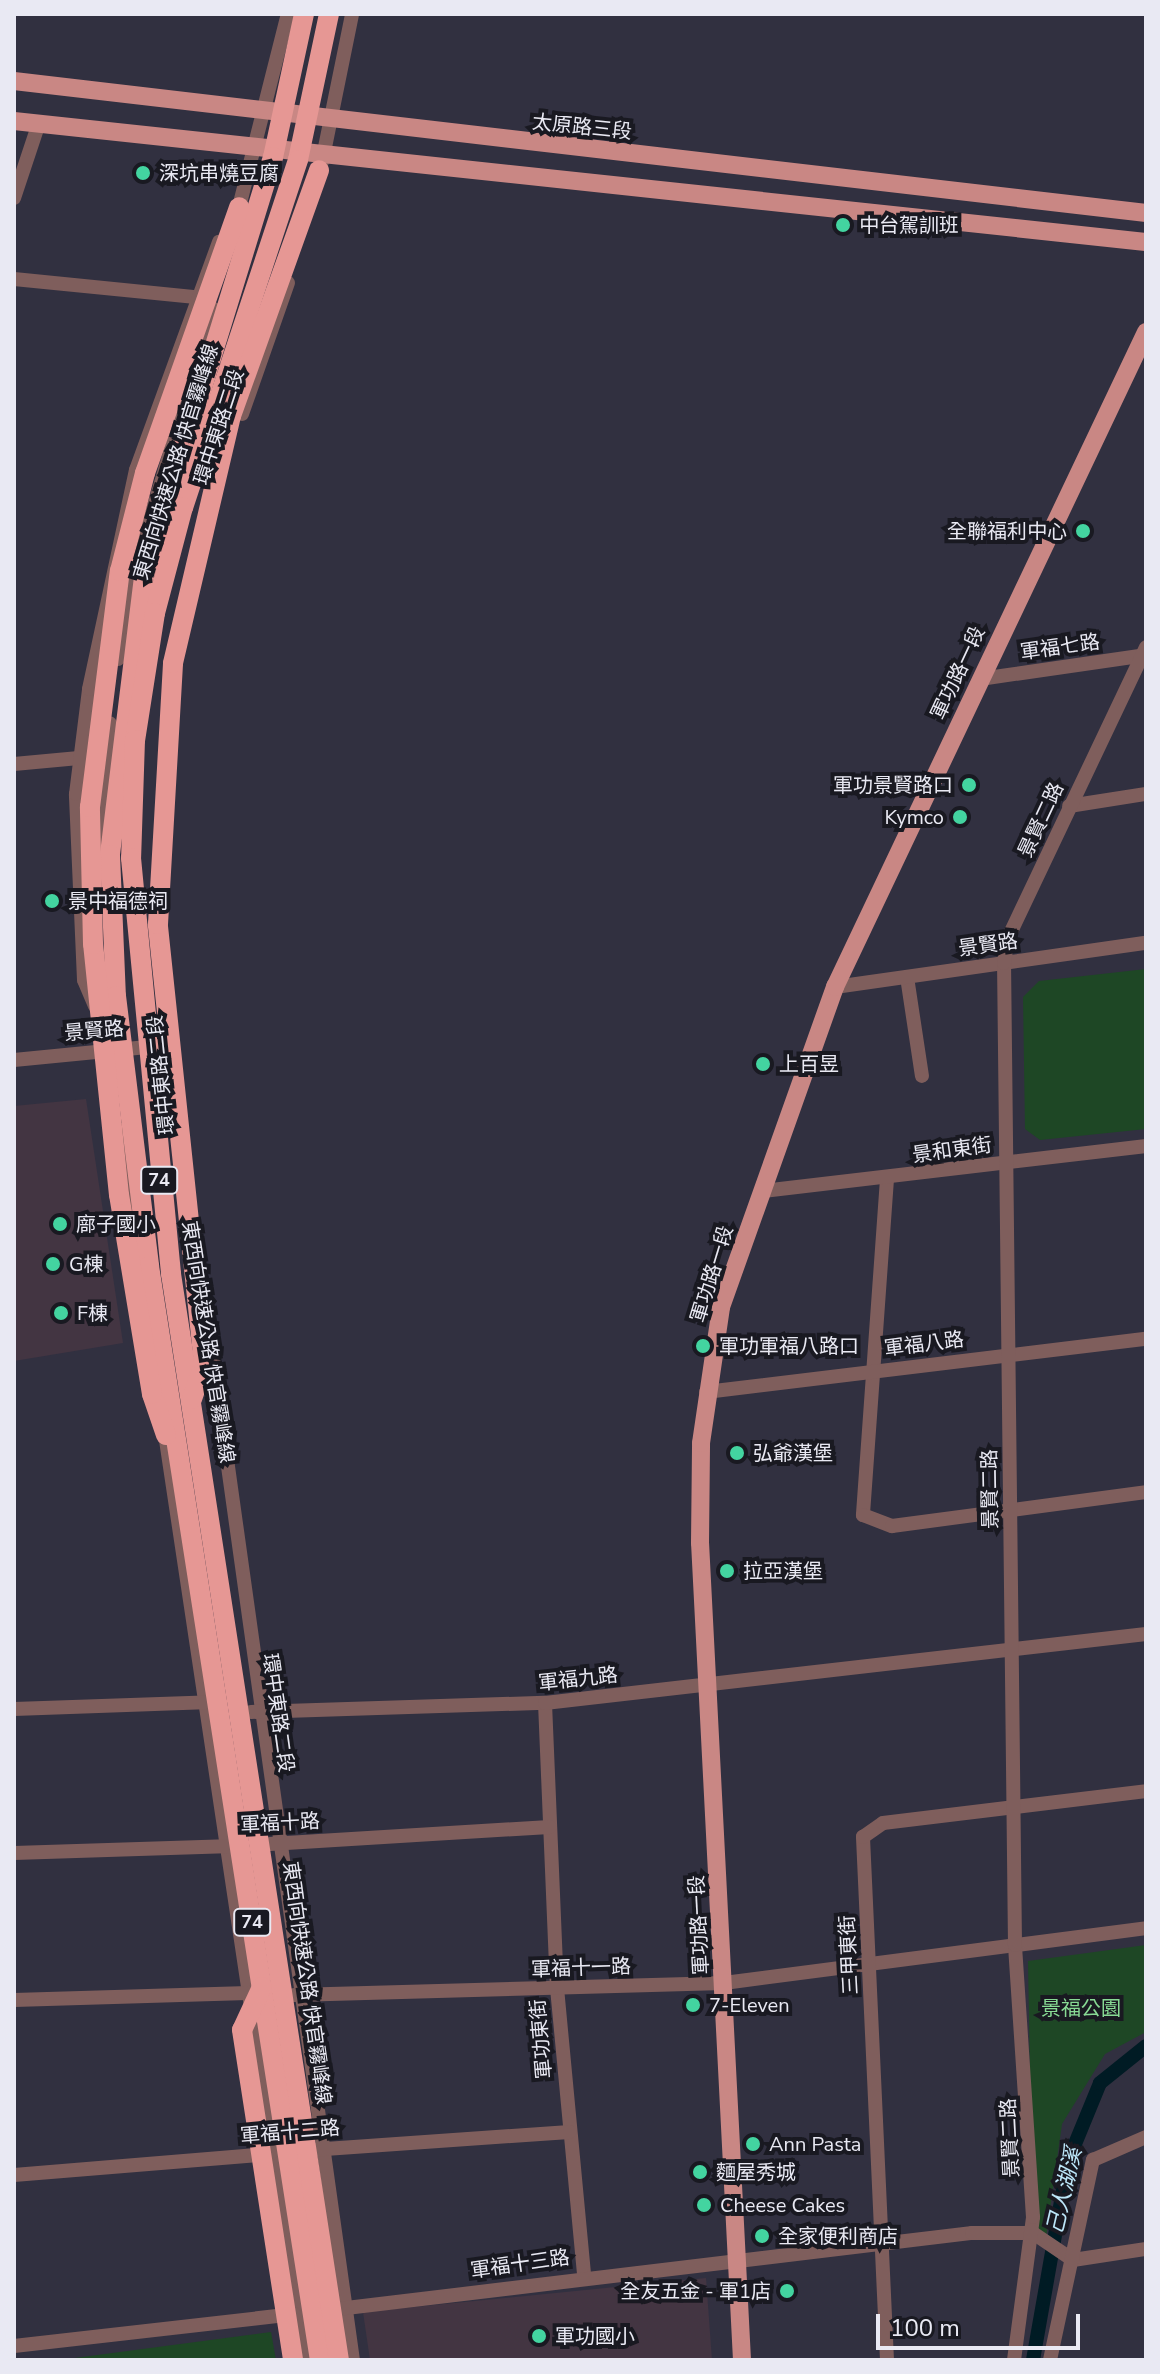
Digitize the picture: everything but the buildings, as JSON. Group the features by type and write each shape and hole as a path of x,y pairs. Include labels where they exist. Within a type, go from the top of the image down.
{"highway":[{"name":"東西向快速公路 快官霧峰線","path":"304,14 273,157 144,577 113,797 116,996 256,1990 320,2360"},
{"name":"東西向快速公路 快官霧峰線","path":"329,14 298,160 183,507 135,740 138,981 191,1401 339,2360"},
{"path":"191,1401 204,1364 158,924 164,751 173,663 208,495 322,163"},
{"path":"183,1485 152,1394 119,1195 93,944 90,807 120,571 145,473 239,207"},
{"path":"256,1990 242,2030 293,2360"}],"main road":[{"name":"太原路三段","path":"14,81 259,119 1146,213"},
{"path":"14,121 253,147 322,163 1146,242"},
{"name":"軍功路一段","path":"742,2360 699,1495 706,1392 721,1307 835,987 1146,332"}],"street":[{"name":"環中東路二段","path":"288,14 239,207 134,573 112,690 101,879 111,1049 227,1846 256,1990 272,2154 304,2360"},
{"name":"環中東路二段","path":"352,14 322,163 218,494 177,700 165,892 179,1045 258,1714 353,2360"},
{"path":"14,198 39,123"},
{"name":"環中東路二段","path":"111,1049 84,980 79,758 110,567 193,297 239,207"},
{"path":"14,279 193,297"},
{"name":"軍福七路","path":"980,679 1145,653"},
{"name":"景賢二路","path":"1014,2360 1034,2234 1015,1945 1008,1354 1009,1163 1004,963 1008,938 1145,653"},
{"path":"14,764 79,758"},
{"path":"1069,806 1146,794"},
{"name":"景賢路","path":"835,987 1146,943"},
{"path":"907,977 922,1076"},
{"name":"景賢路","path":"14,1060 179,1045"},
{"name":"景和東街","path":"763,1191 887,1179 1146,1146"},
{"path":"887,1179 876,1370 863,1515 892,1526 1146,1492"},
{"name":"軍福八路","path":"706,1392 1146,1339"},
{"name":"軍福九路","path":"14,1709 205,1701 258,1714 545,1703 1146,1634"},
{"name":"軍功東街","path":"545,1703 557,1988 584,2275"},
{"name":"三甲東街","path":"887,2360 863,1837 883,1823 1146,1791"},
{"name":"軍福十路","path":"14,1853 277,1844 549,1827"},
{"name":"軍福十一路","path":"14,2000 256,1990 301,1995 724,1983 1146,1928"},
{"name":"軍福十二路","path":"14,2175 569,2132"},
{"path":"1050,2360 1093,2160 1146,2137"},
{"path":"1034,2234 1072,2260 1146,2249"},
{"name":"軍福十三路","path":"14,2346 346,2309 737,2257 1034,2234"}],"shaded area":[{"name":"廍子國小","path":"86,1099 123,1343 14,1361 14,1106"},
{"name":"軍功國小","path":"706,2278 712,2360 370,2360 363,2312"}],"green space":[{"path":"1146,969 1146,1129 1040,1140 1025,1129 1023,997 1039,981"},
{"name":"景福公園","path":"1146,1945 1146,2032 1105,2054 1062,2124 1046,2238 1033,2246 1028,1961"},
{"path":"271,2332 276,2360 67,2359"}],"waterway":[{"name":"己人湖溪","path":"1033,2360 1068,2161 1100,2083 1146,2046"}],"place":[{"name":"深坑串燒豆腐","path":"143,173"},
{"name":"中台駕訓班","path":"843,225"},
{"name":"全聯福利中心","path":"1083,531"},
{"name":"軍功景賢路口","path":"969,785"},
{"name":"Kymco","path":"960,817"},
{"name":"景中福德祠","path":"52,901"},
{"name":"上百昱","path":"763,1064"},
{"name":"廍子國小","path":"60,1224"},
{"name":"G棟","path":"53,1264"},
{"name":"F棟","path":"61,1313"},
{"name":"軍功軍福八路口","path":"703,1346"},
{"name":"弘爺漢堡","path":"737,1453"},
{"name":"拉亞漢堡","path":"727,1571"},
{"name":"7-Eleven","path":"693,2005"},
{"name":"Ann Pasta","path":"753,2144"},
{"name":"麵屋秀城","path":"700,2172"},
{"name":"Cheese Cakes","path":"704,2205"},
{"name":"全家便利商店","path":"762,2236"},
{"name":"全友五金 - 軍1店","path":"787,2291"},
{"name":"軍功國小","path":"539,2336"}]}
